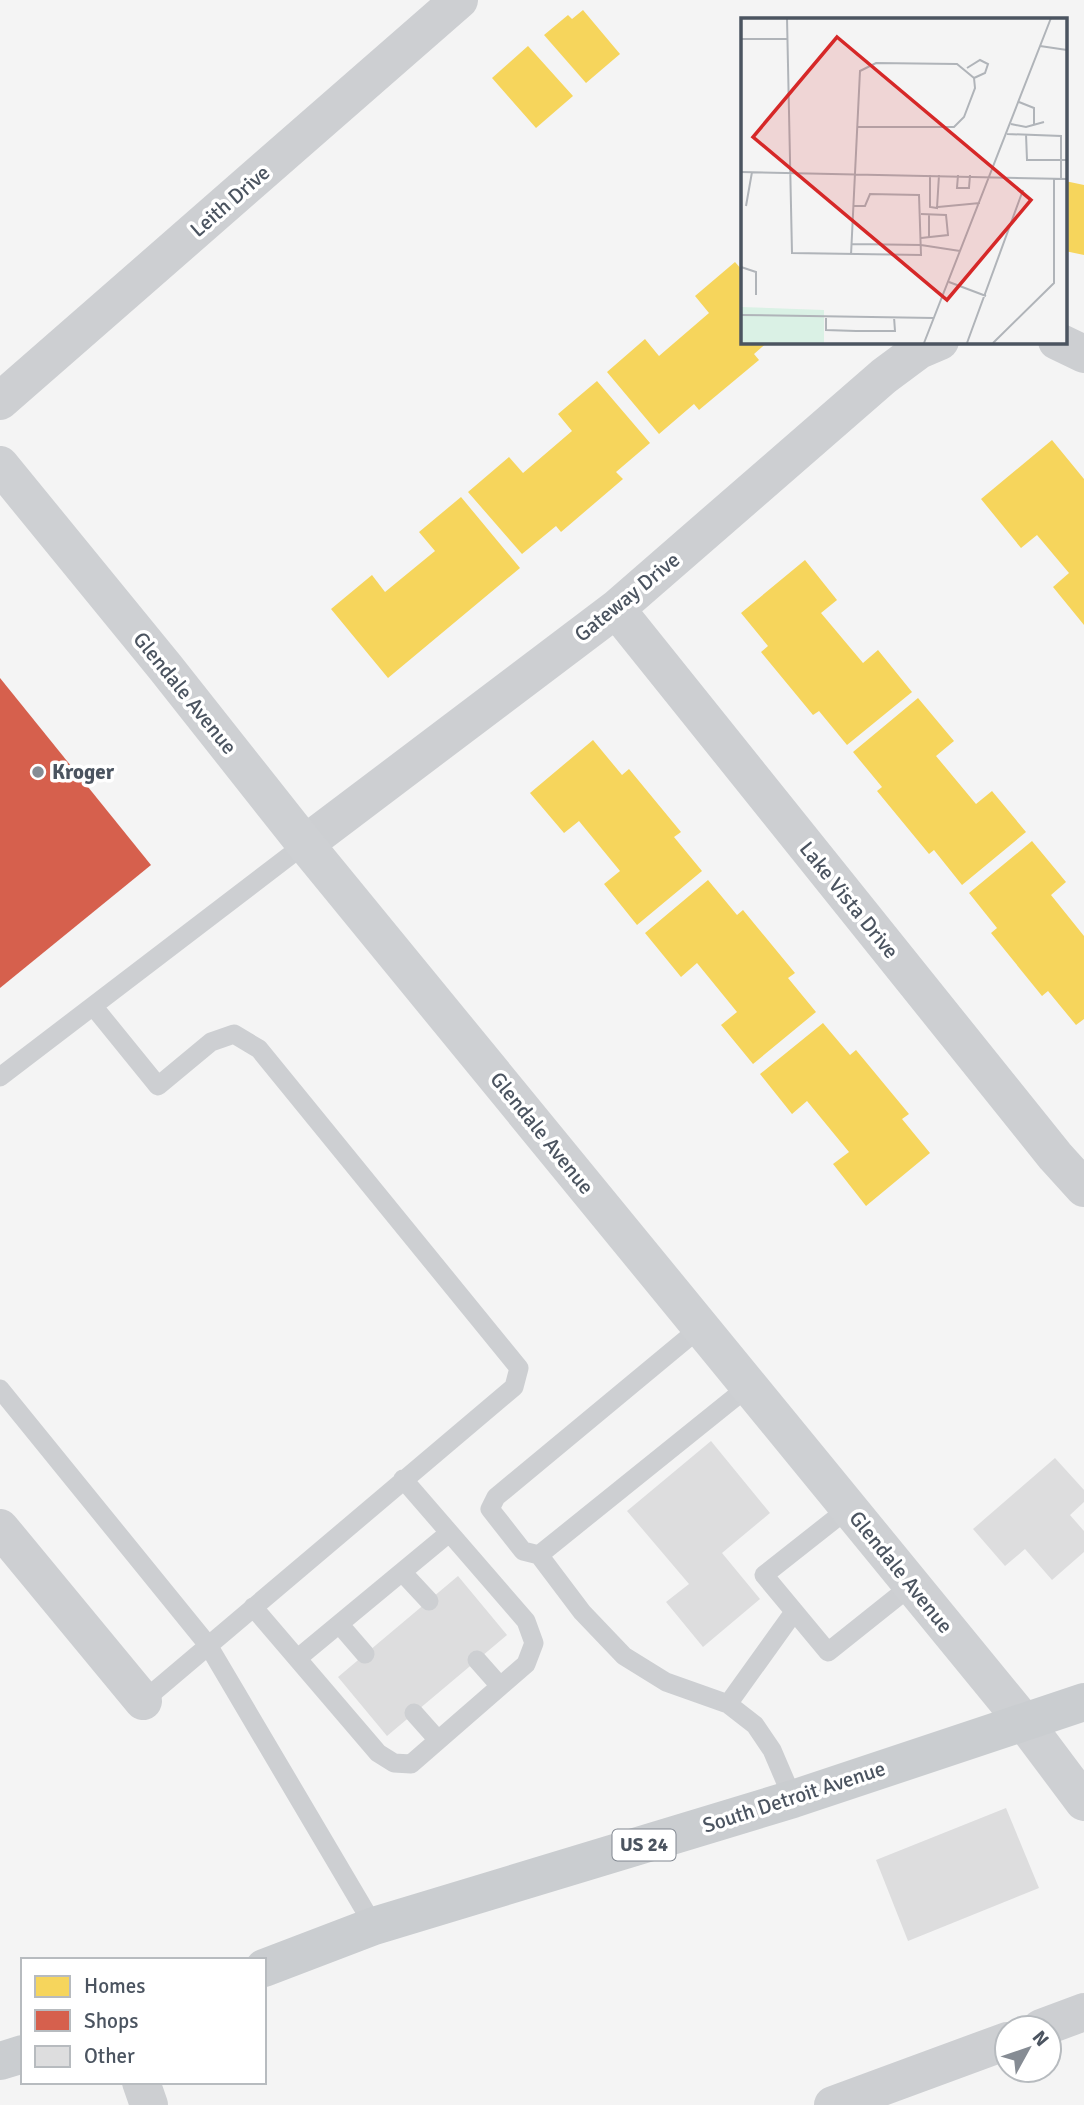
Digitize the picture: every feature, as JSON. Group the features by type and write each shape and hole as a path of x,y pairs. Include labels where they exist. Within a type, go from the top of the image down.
{"main road":[{"name":"Glendale Avenue","path":"0,464 305,844 1024,1722 1084,1802"},
{"name":"South Detroit Avenue","path":"266,1967 374,1926 793,1799 1084,1702"},
{"path":"0,2061 21,2055"}],"street":[{"name":"Leith Drive","path":"0,401 459,0"},
{"name":"Gateway Drive","path":"305,844 616,609 884,376 919,350 935,343"},
{"path":"1061,343 1084,354"},
{"name":"Lake Vista Drive","path":"616,609 1055,1156 1084,1188"},
{"path":"0,1528 143,1700"},
{"path":"1063,2020 1084,2012"},
{"path":"833,2105 993,2046"},
{"path":"142,2084 149,2105"}],"lane":[{"path":"0,1077 305,844"},
{"path":"93,1006 158,1086 211,1042 234,1034 260,1049 519,1368 514,1387 143,1700"},
{"path":"701,1327 496,1497 490,1509 523,1550 539,1555 582,1612 624,1656 666,1682 728,1704 755,1725 772,1750 793,1799"},
{"path":"539,1555 749,1387"},
{"path":"0,1389 208,1645 374,1926"},
{"path":"253,1607 378,1753 394,1763 411,1764 526,1664 534,1643 526,1621 403,1479"},
{"path":"849,1508 764,1575 794,1612 828,1652 912,1585"},
{"path":"298,1658 449,1533"},
{"path":"402,1572 429,1601"},
{"path":"728,1704 794,1612"},
{"path":"340,1625 365,1654"},
{"path":"477,1660 500,1686"},
{"path":"414,1713 438,1740"}],"building: Homes":[{"path":"583,10 620,54 586,83 544,35 568,15 572,19"},
{"path":"528,46 573,96 536,128 492,78"},
{"path":"1066,181 1084,185 1084,255 1066,251"},
{"path":"735,262 741,269 741,343 767,343 754,354 759,360 699,410 694,404 659,434 607,372 645,339 659,356 709,313 695,296"},
{"path":"597,381 650,443 616,472 623,479 561,532 556,526 522,554 468,492 509,457 523,473 572,431 558,414"},
{"path":"1052,440 1084,479 1084,625 1053,587 1069,573 1037,535 1021,548 981,499"},
{"path":"461,497 520,568 388,678 331,609 372,575 385,592 435,551 419,532"},
{"path":"805,560 837,600 821,613 863,663 878,650 912,692 847,745 819,711 813,715 761,652 768,646 741,613"},
{"path":"918,698 954,741 936,756 976,804 992,791 1026,832 962,885 934,850 929,854 877,791 882,787 853,752"},
{"path":"593,740 622,775 629,769 681,832 674,837 702,871 637,925 604,884 620,871 579,821 564,833 530,793"},
{"path":"1032,841 1066,882 1051,895 1084,936 1084,1019 1076,1025 1048,991 1042,996 991,933 997,928 969,893"},
{"path":"708,880 737,915 743,910 795,973 788,978 816,1012 753,1064 721,1025 737,1012 697,963 681,977 645,933"},
{"path":"823,1023 850,1055 856,1050 909,1114 902,1119 930,1153 866,1206 833,1164 849,1152 807,1101 792,1114 760,1074"}],"building: Shops":[{"name":"Kroger","path":"0,678 151,865 0,988"}],"building: Other":[{"path":"711,1441 770,1513 722,1553 760,1599 703,1647 666,1602 689,1584 627,1511"},
{"path":"1055,1458 1084,1490 1084,1502 1070,1515 1084,1531 1084,1552 1052,1580 1025,1549 1005,1566 973,1529"},
{"path":"458,1576 507,1635 387,1736 338,1677"},
{"path":"1006,1808 1039,1888 908,1941 876,1860"}],"place":[{"name":"Kroger","path":"38,772"}]}
